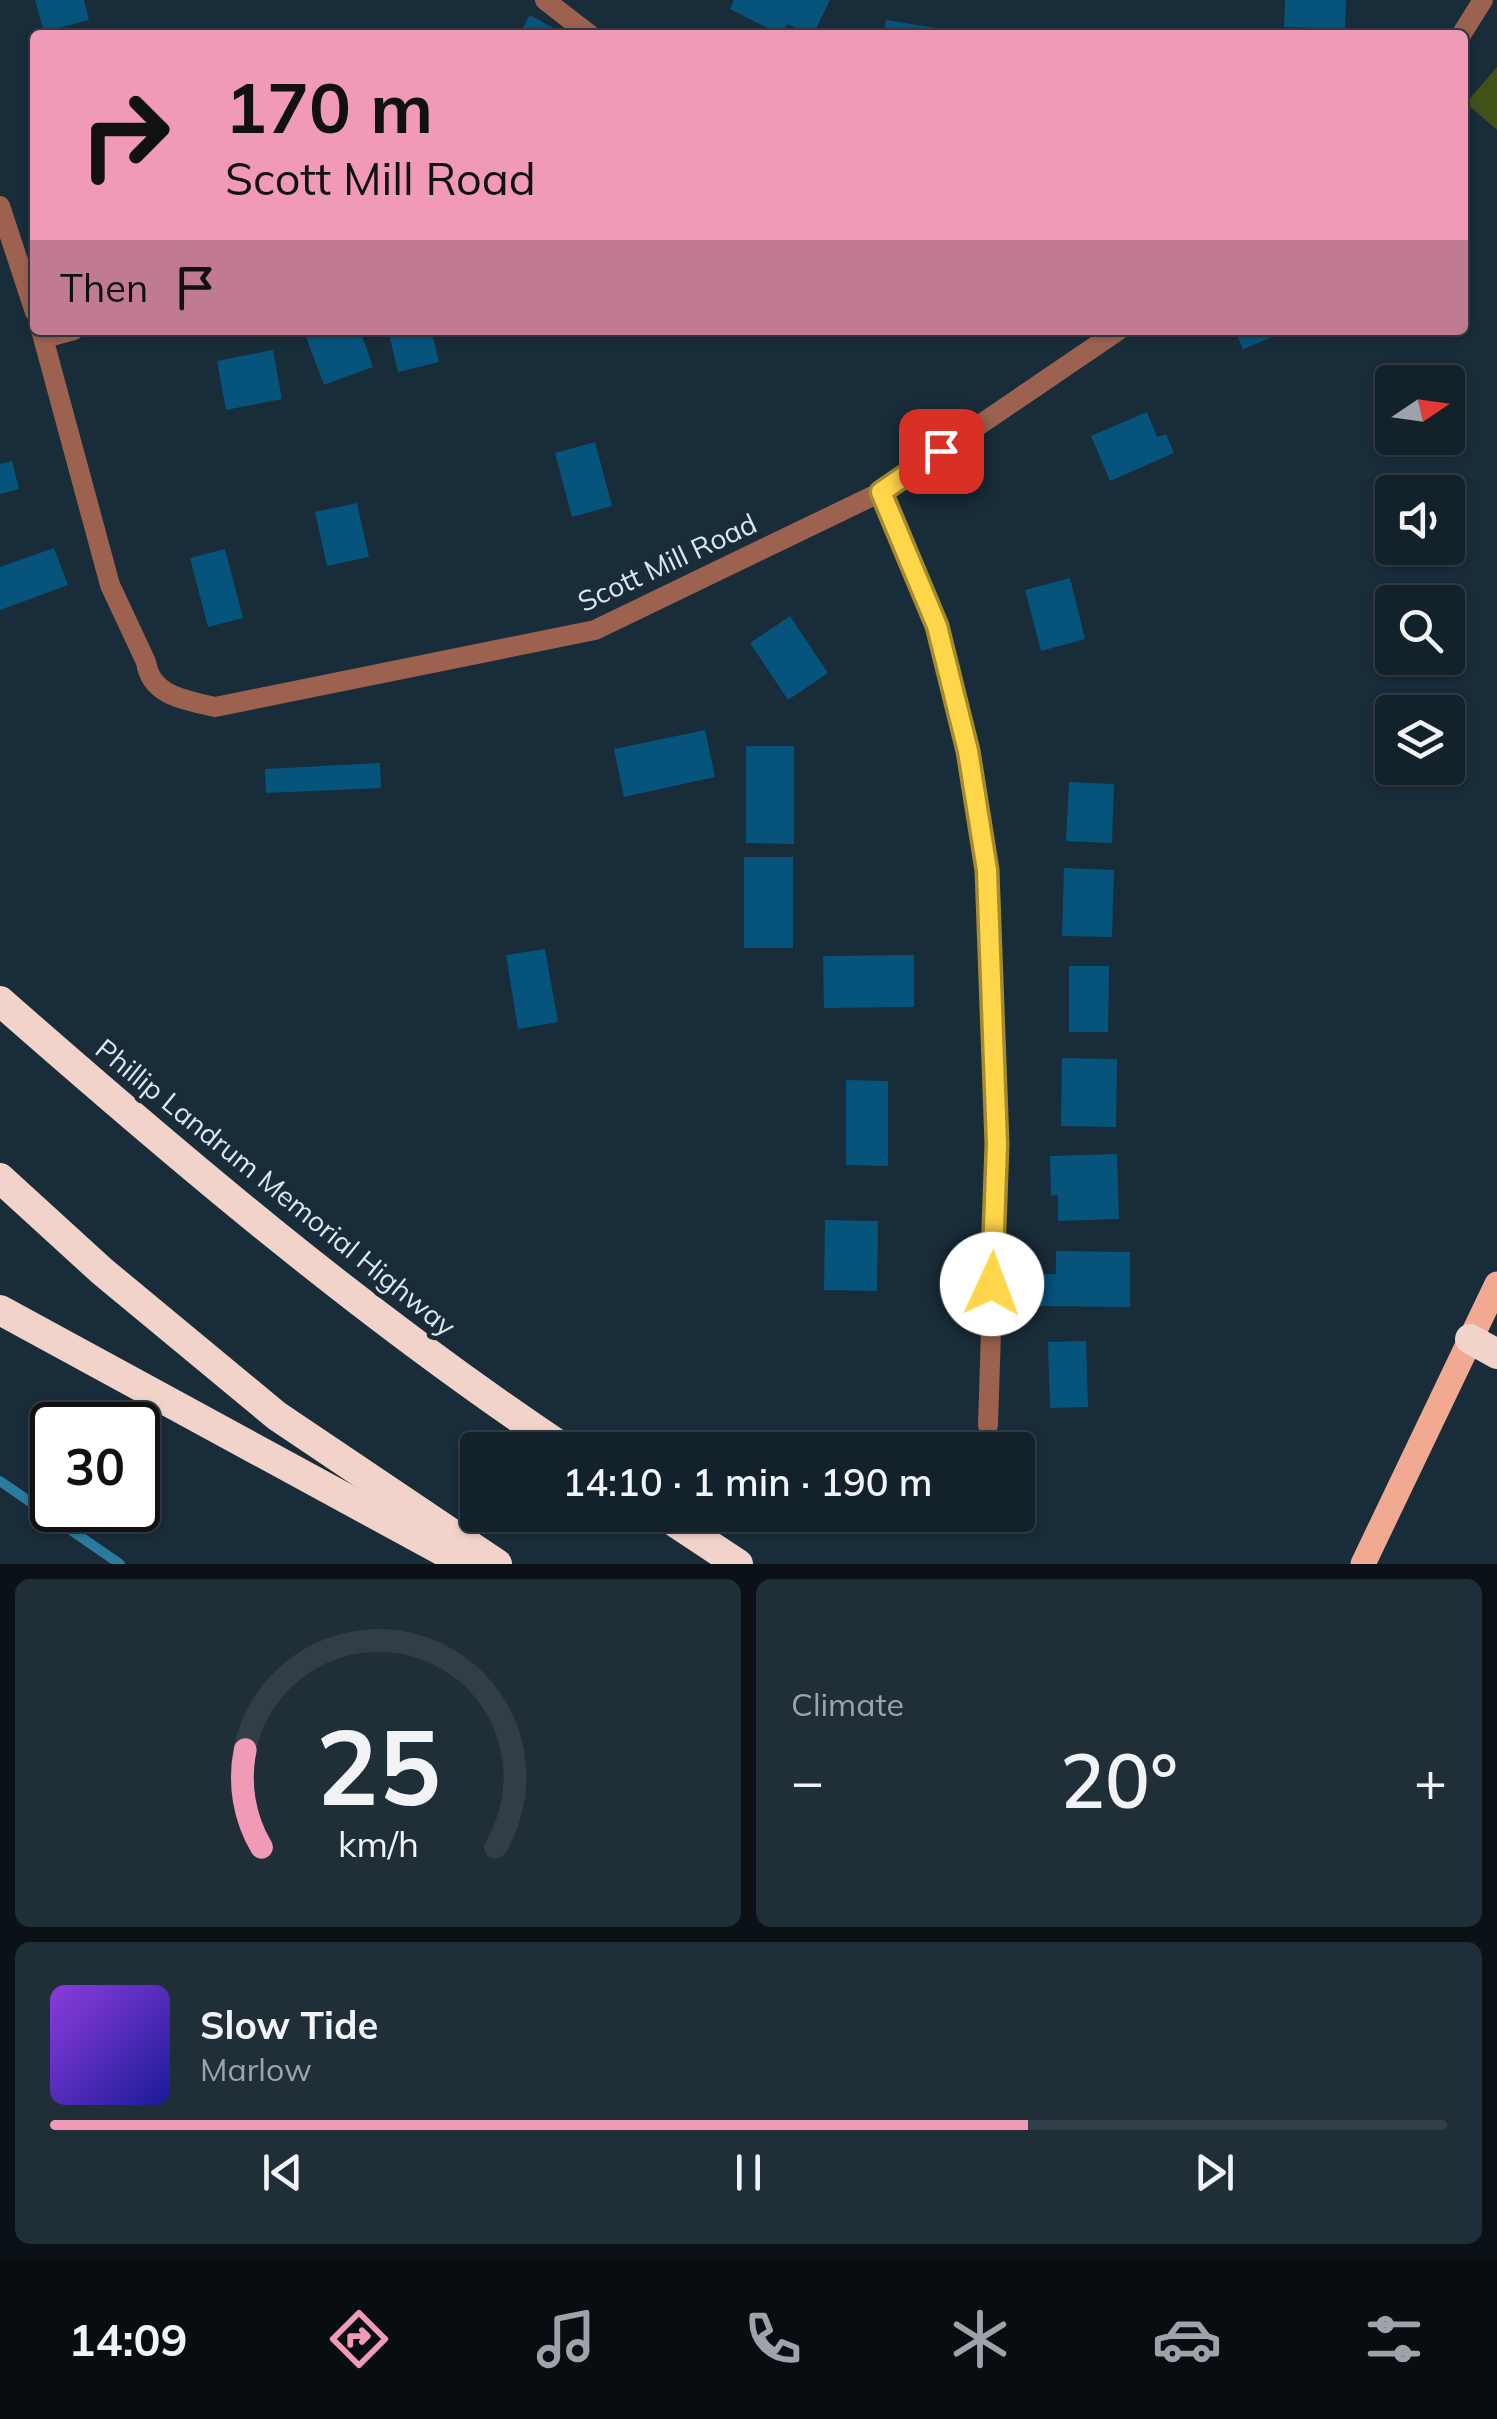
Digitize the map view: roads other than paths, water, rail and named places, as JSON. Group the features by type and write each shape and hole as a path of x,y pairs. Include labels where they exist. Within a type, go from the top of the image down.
{"highway":[{"name":"Phillip Landrum Memorial Highway","path":"0,1000 279,1239 409,1340 540,1432"},
{"path":"0,1178 103,1272 278,1416 497,1564"},
{"path":"0,1310 468,1564"},
{"path":"690,1532 738,1564"}],"main road":[{"path":"1363,1564 1484,1347 1497,1284"}],"street":[{"path":"546,0 584,30"},
{"path":"1464,30 1483,0"},
{"path":"0,206 30,297"},
{"name":"Scott Mill Road","path":"42,335 110,585 146,662 148,675 168,695 216,707 596,630 881,492 1112,335"},
{"path":"881,492 937,626 968,751 987,870 997,1144 988,1426"}],"waterway":[{"path":"0,1481 120,1564"}]}
